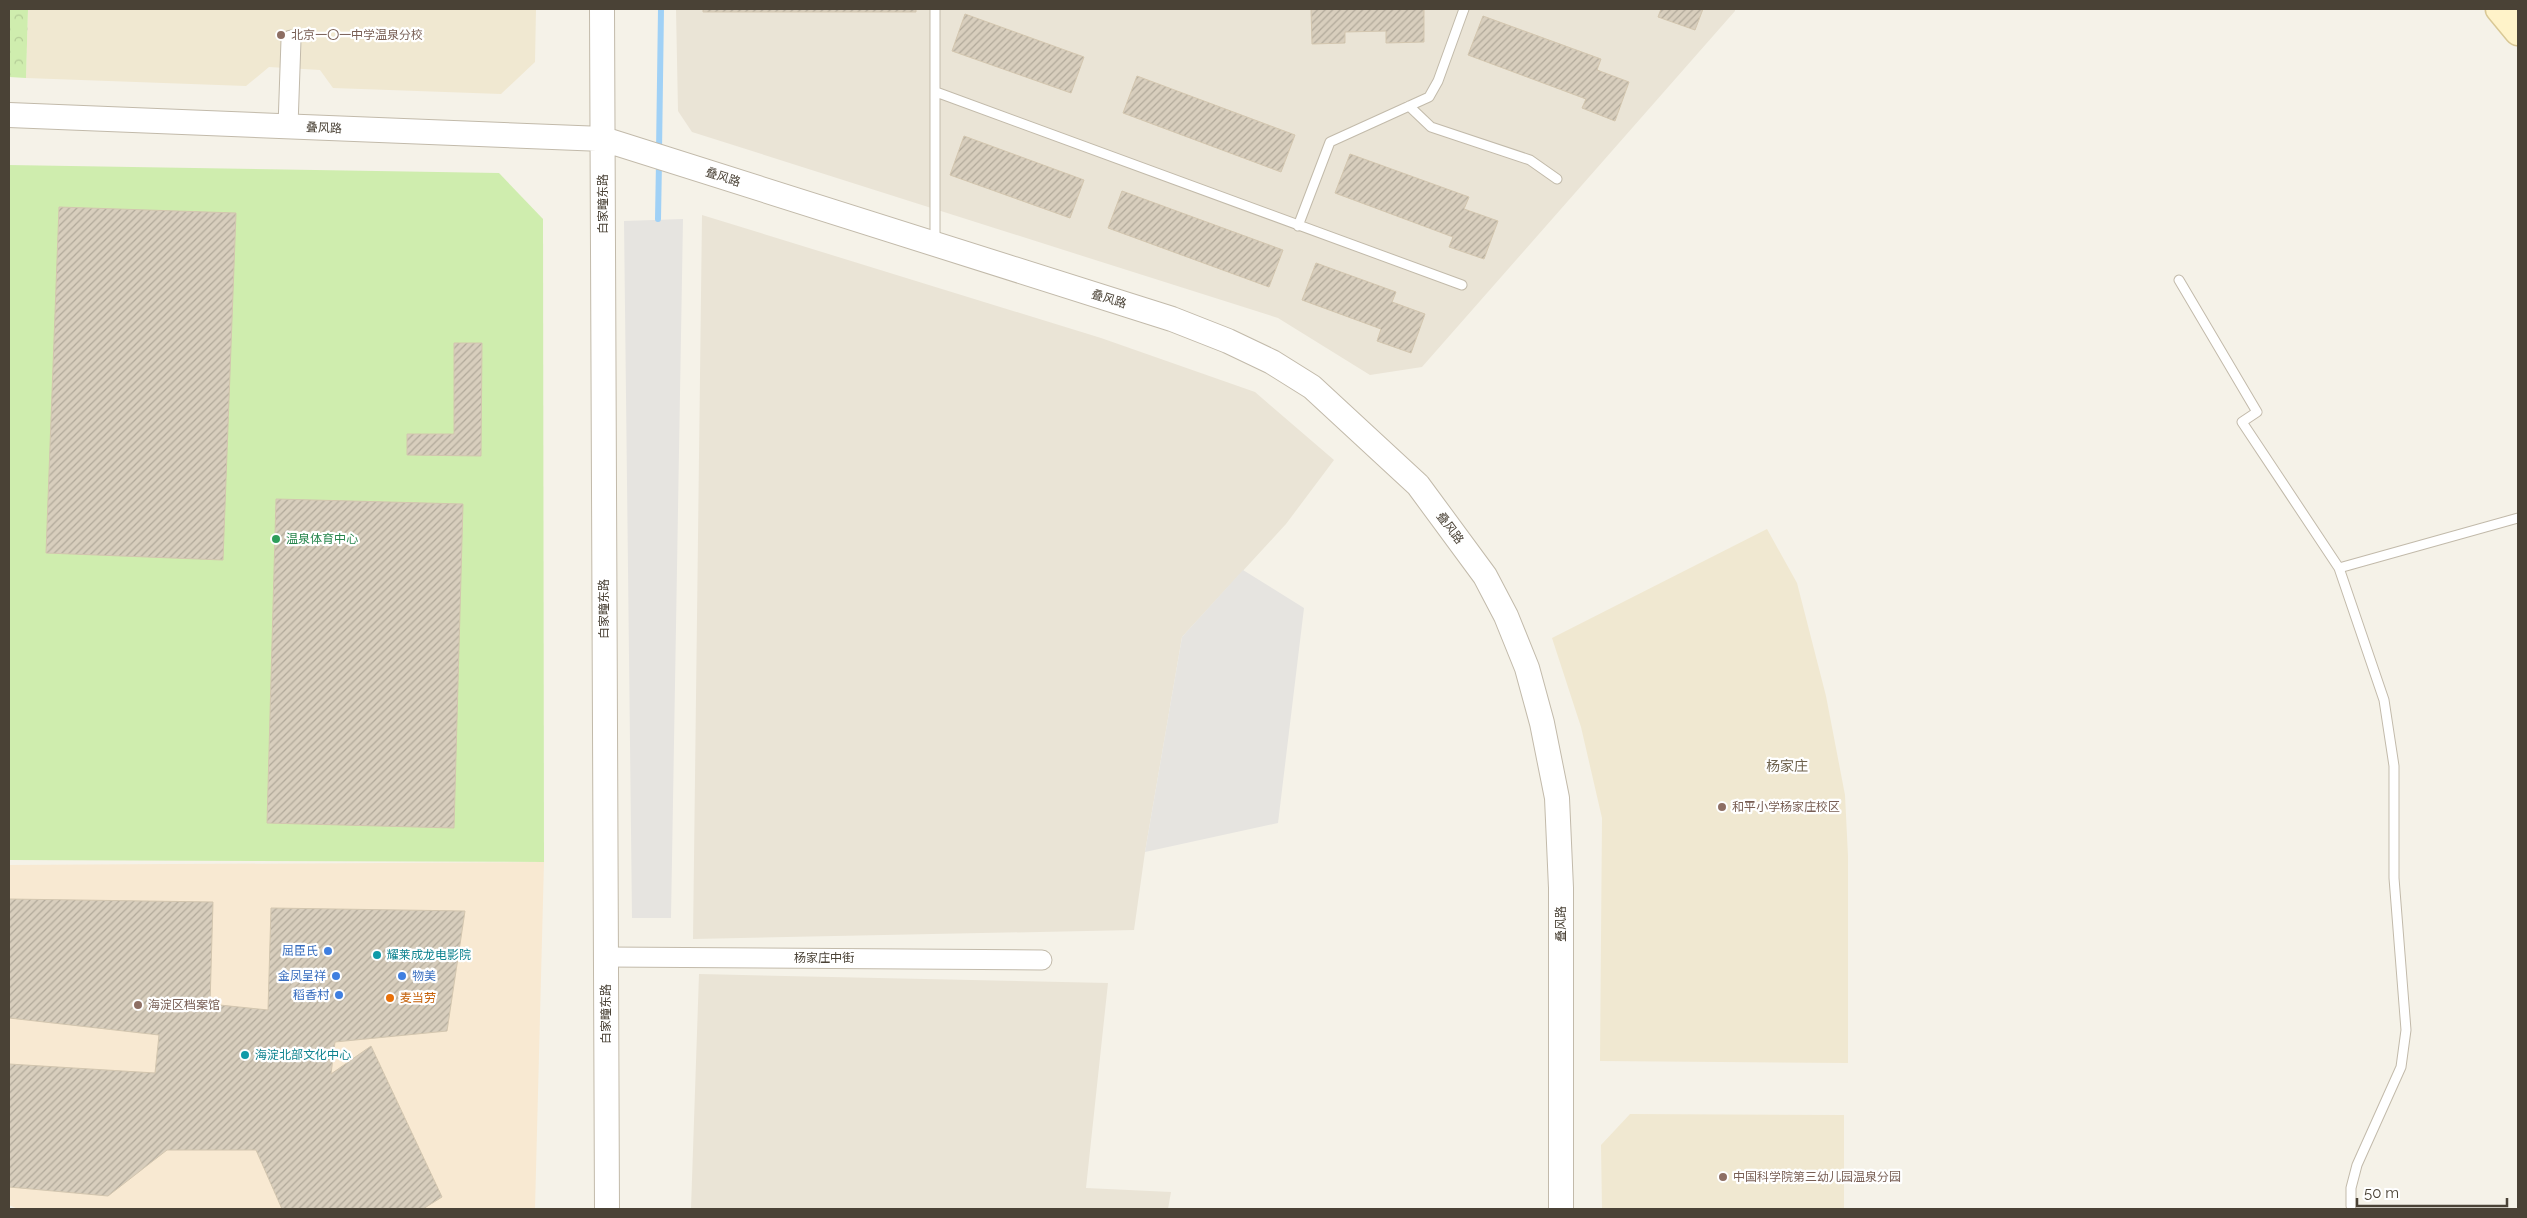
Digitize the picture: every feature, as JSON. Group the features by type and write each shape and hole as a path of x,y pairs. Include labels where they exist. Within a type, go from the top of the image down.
{"main road":[{"path":"2499,9 2518,32"}],"street":[{"name":"白家疃东路","path":"602,9 607,1209"},
{"path":"288,126 291,40"},
{"name":"叠风路","path":"9,115 602,139 1172,318 1228,340 1272,362 1312,387 1418,485 1485,576 1506,616 1527,668 1542,723 1557,798 1561,888 1561,1209"},
{"name":"杨家庄中街","path":"606,957 1042,960"}],"lane":[{"path":"935,9 935,244"},
{"path":"1298,226 1330,142 1429,97 1464,9"},
{"path":"936,92 1462,285"},
{"path":"1409,106 1431,127 1530,160 1557,179"},
{"path":"2179,280 2257,412 2242,422 2339,568 2384,700 2394,766 2394,878 2406,1030 2401,1066 2358,1165 2351,1188 2351,1206"},
{"path":"2339,568 2518,518"}],"shaded area":[{"name":"北京一〇一中学温泉分校","path":"28,9 536,9 535,62 501,94 333,88 320,70 269,67 246,86 26,78"},
{"path":"676,9 1735,9 1735,11 1422,367 1370,375 1278,318 692,132 678,111"},
{"path":"702,215 1101,338 1255,392 1334,460 1286,524 1182,637 1145,852 1134,930 693,939"},
{"path":"683,219 671,918 632,918 624,221"},
{"name":"和平小学杨家庄校区","path":"1767,529 1797,583 1826,696 1845,795 1848,856 1848,1063 1600,1061 1602,818 1581,727 1552,638"},
{"path":"1243,570 1304,608 1278,823 1145,852 1182,637"},
{"name":"海淀北部文化中心","path":"544,862 535,1209 18,1209 9,1205 9,865"},
{"path":"699,974 1108,983 1086,1188 1171,1192 1168,1209 691,1209"},
{"name":"中国科学院第三幼儿园温泉分园","path":"1630,1114 1844,1115 1844,1209 1602,1209 1601,1145"}],"green space":[{"path":"9,9 28,9 26,78 9,77"},
{"name":"温泉体育中心","path":"9,165 499,173 543,219 544,862 9,860"}],"building":[{"path":"703,9 916,9 916,12 703,12"},
{"path":"1311,9 1424,9 1424,42 1386,43 1386,31 1345,32 1345,43 1312,44"},
{"path":"1661,9 1703,9 1695,30 1658,17"},
{"path":"965,14 1084,57 1071,93 952,51"},
{"path":"1483,16 1601,59 1597,70 1629,82 1615,121 1582,108 1586,99 1468,55"},
{"path":"1137,76 1295,135 1281,172 1123,113"},
{"path":"964,136 1084,180 1070,218 950,175"},
{"path":"1350,154 1469,197 1464,209 1498,221 1484,259 1449,247 1453,237 1335,193"},
{"path":"1122,191 1283,250 1269,287 1108,228"},
{"path":"59,207 236,213 223,560 46,553"},
{"path":"1316,263 1396,292 1392,302 1425,314 1411,353 1377,341 1381,329 1302,300"},
{"path":"454,343 482,343 481,456 407,455 407,434 454,434"},
{"path":"276,499 463,504 454,828 267,823"},
{"name":"海淀北部文化中心","path":"9,899 213,902 210,1004 268,1010 271,908 465,911 447,1031 335,1042 331,1074 371,1046 442,1197 423,1209 282,1209 256,1150 167,1150 108,1196 9,1187 9,1064 155,1073 159,1035 9,1018"}],"waterway":[{"path":"659,152 661,9"},
{"path":"658,219 659,162"}],"place":[{"name":"北京一〇一中学温泉分校","path":"281,35"},
{"name":"温泉体育中心","path":"276,539"},
{"name":"和平小学杨家庄校区","path":"1722,807"},
{"name":"屈臣氏","path":"328,951"},
{"name":"耀莱成龙电影院","path":"377,955"},
{"name":"金凤呈祥","path":"336,976"},
{"name":"物美","path":"402,976"},
{"name":"稻香村","path":"339,995"},
{"name":"麦当劳","path":"390,998"},
{"name":"海淀区档案馆","path":"138,1005"},
{"name":"海淀北部文化中心","path":"245,1055"},
{"name":"中国科学院第三幼儿园温泉分园","path":"1723,1177"}],"district":[{"name":"杨家庄","path":"1787,766"}]}
